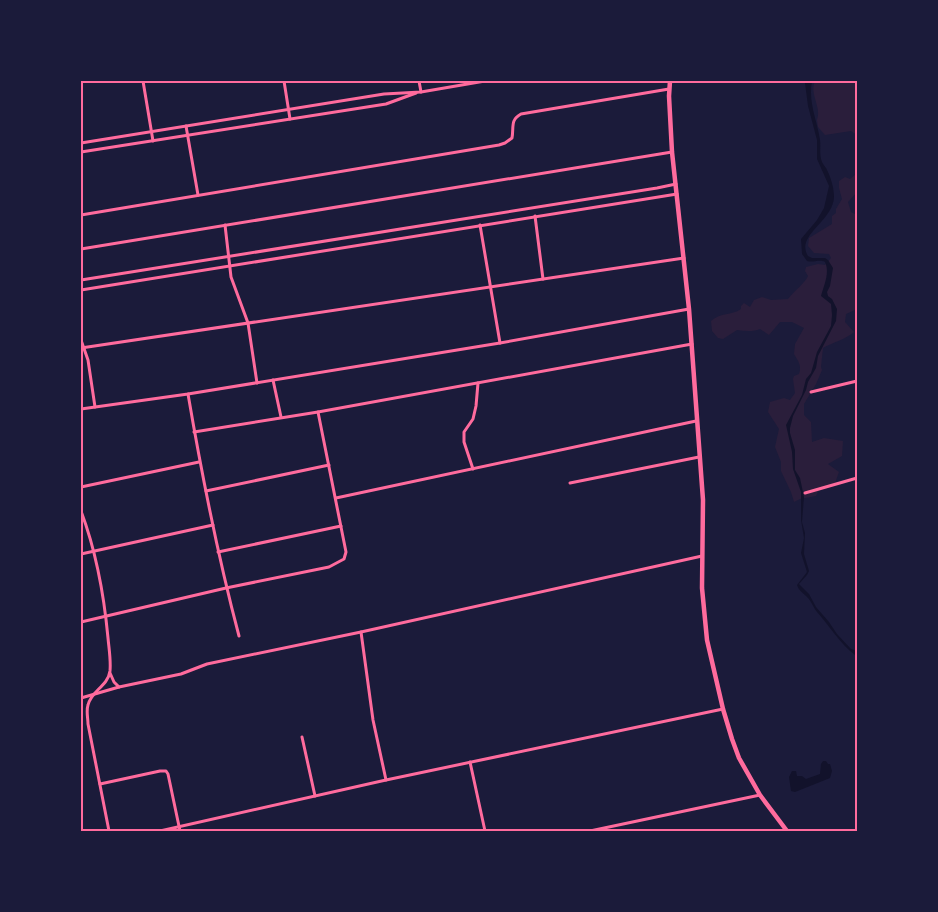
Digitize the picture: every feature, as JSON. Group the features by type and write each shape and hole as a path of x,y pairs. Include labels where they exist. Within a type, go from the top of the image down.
{"main road":[{"path":"670,81 672,152 689,309 703,500 702,588 707,640 723,709 739,758 760,795 787,831"}],"street":[{"path":"143,81 153,141"},
{"path":"284,81 290,119"},
{"path":"419,81 421,92"},
{"path":"81,143 384,94 421,92 485,81"},
{"path":"81,215 499,145 512,138 513,122 515,117 521,114 669,89"},
{"path":"81,152 386,104 421,92"},
{"path":"186,126 198,195"},
{"path":"81,249 672,152"},
{"path":"81,280 676,184"},
{"path":"81,290 677,194"},
{"path":"534,216 543,279"},
{"path":"225,225 231,277 248,323 257,383"},
{"path":"480,225 500,343"},
{"path":"82,348 684,258"},
{"path":"81,409 257,383 689,309"},
{"path":"81,340 88,360 95,407"},
{"path":"195,432 692,344"},
{"path":"273,380 281,418"},
{"path":"811,392 857,381"},
{"path":"473,469 464,442 465,432 473,419 477,406 478,383"},
{"path":"188,394 218,552 239,636"},
{"path":"81,622 329,567 344,559 346,552 318,411"},
{"path":"336,498 696,421"},
{"path":"570,483 699,457"},
{"path":"81,487 200,462"},
{"path":"206,492 329,465"},
{"path":"805,493 857,478"},
{"path":"81,511 94,551 106,616 110,673 119,687"},
{"path":"81,554 213,525"},
{"path":"218,552 341,526"},
{"path":"81,698 119,687 182,674 207,664 702,556"},
{"path":"361,632 373,720 386,780"},
{"path":"109,831 88,724 87,706 91,696 105,683 110,673"},
{"path":"160,831 180,829 386,780 723,709"},
{"path":"302,737 315,796"},
{"path":"470,762 485,831"},
{"path":"100,783 165,771 168,774 180,829"},
{"path":"590,831 760,795"}],"shaded area":[{"path":"806,81 812,81 811,97 820,140 821,157 831,180 834,197 828,214 810,235 805,248 808,256 825,258 833,268 827,292 837,309 836,321 818,356 816,368 793,416 790,428 795,450 795,470 800,478 804,497 802,522 805,533 804,554 809,571 799,584 809,594 837,634 851,649 857,651 855,655 840,640 797,585 807,572 801,553 804,538 801,520 801,492 793,469 786,425 802,395 817,352 831,326 832,315 831,304 821,296 827,275 825,262 807,261 802,254 801,239 824,208 829,186 817,159 817,140 808,106"},
{"path":"815,81 857,81 857,135 851,131 825,135 818,127 818,110 813,91"},
{"path":"857,173 857,192 848,202 851,212 857,219 857,309 846,314 845,322 854,332 823,348 822,370 804,404 804,415 811,422 812,442 824,438 843,441 842,456 828,464 839,472 834,486 819,490 816,496 794,502 781,471 781,462 775,447 779,429 768,412 770,402 784,398 790,400 795,393 793,379 799,374 800,368 794,354 795,344 804,328 792,322 780,322 769,335 760,329 737,330 723,339 718,338 712,331 711,321 718,316 741,309 744,303 750,307 754,300 762,297 771,300 788,299 807,279 806,267 825,265 831,258 829,254 814,253 808,246 809,238 832,224 832,216 836,213 842,199 839,181 845,177 850,179"},
{"path":"823,761 830,764 832,771 830,778 795,792 791,791 789,777 792,771 796,771 797,776 806,779 820,774"}]}
